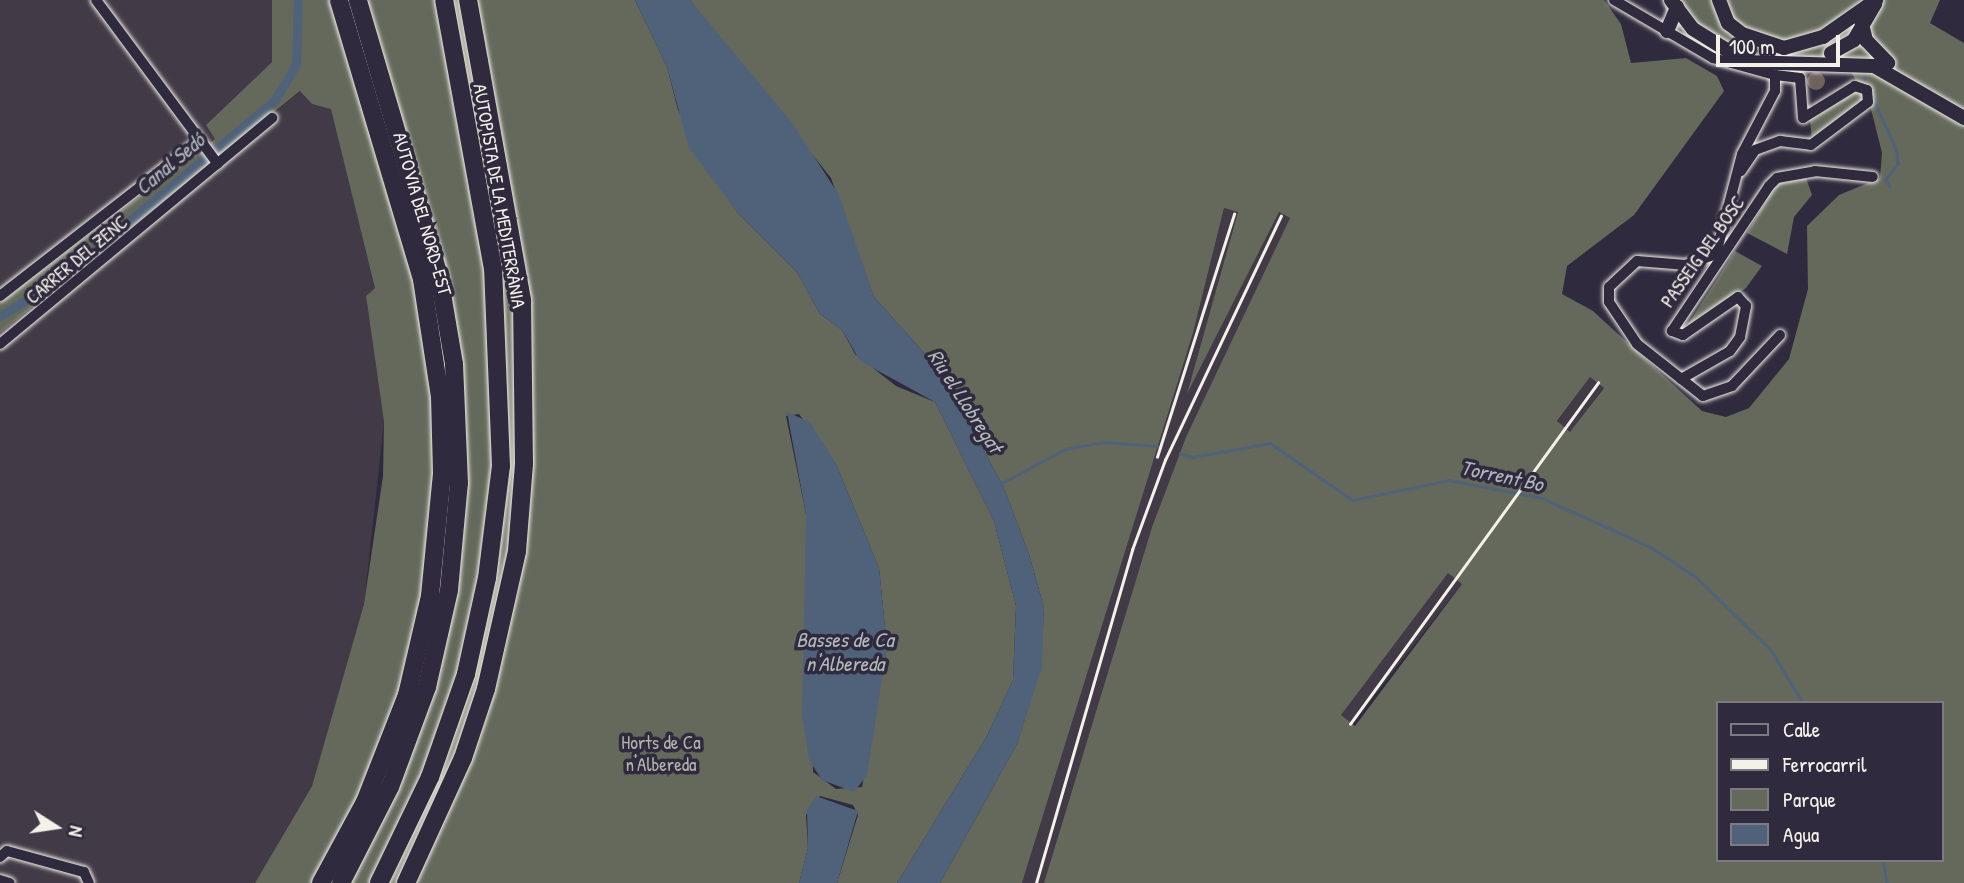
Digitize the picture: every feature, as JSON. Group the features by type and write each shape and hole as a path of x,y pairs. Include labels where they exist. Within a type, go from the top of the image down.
{"highway":[{"name":"AUTOVIA DEL NORD-EST","path":"321,883 365,802 407,695 430,596 442,473 440,397 422,279 339,0"},
{"name":"AUTOVIA DEL NORD-EST","path":"341,883 390,787 427,687 449,590 459,483 454,364 439,276 358,0"},
{"name":"AUTOPISTA DE LA MEDITERRÀNIA","path":"379,883 426,786 466,674 487,578 501,466 495,283 444,0"},
{"name":"AUTOPISTA DE LA MEDITERRÀNIA","path":"406,883 463,758 486,689 517,551 524,464 522,300 468,0"}],"main road":[{"path":"1719,0 1734,28 1777,47 1824,37 1859,19 1877,0"},
{"path":"1670,11 1703,26 1760,64"},
{"path":"1670,11 1724,51 1779,70 1835,57 1859,45"},
{"path":"1859,19 1859,45 1881,64 1952,107 1964,118"},
{"path":"1835,57 1881,64"}],"street":[{"path":"96,0 200,144 216,162"},
{"path":"1614,0 1670,11 1731,66 1779,70 1800,78 1803,118 1855,86 1867,90 1868,102 1811,145 1780,141 1755,150 1732,189"},
{"path":"1779,70 1773,104 1742,155 1732,189 1719,258 1686,265 1644,258 1607,290 1628,333 1703,396 1723,391 1780,335"},
{"name":"CARRER DEL ZENC","path":"0,344 272,118"},
{"path":"0,296 200,144"},
{"name":"PASSEIG DEL BOSC","path":"1681,379 1730,351 1743,330 1746,306 1738,297 1683,335 1672,331 1719,258 1777,178 1815,171 1873,177"},
{"path":"0,856 7,851 84,872 89,883"}],"shaded area":[{"path":"0,0 272,0 272,62 206,125 216,139 0,303"},
{"path":"301,91 312,104 331,108 361,213 375,288 366,296 384,422 364,604 312,786 255,883 0,883 0,333"},
{"path":"1224,208 1238,211 1189,390 1279,211 1290,218 1186,437 1152,527 1044,883 1022,883 1193,333"},
{"path":"1590,377 1604,387 1571,432 1557,422"},
{"path":"1448,572 1462,583 1352,724 1338,713"}],"green space":[{"name":"Horts de Ca n'Albereda","path":"272,0 635,0 667,67 678,110 737,212 797,272 820,314 842,330 855,354 896,386 935,402 994,521 1016,606 1013,680 987,736 897,883 837,883 858,815 853,805 820,796 806,815 808,848 799,883 255,883 312,786 364,604 383,476 384,422 366,296 375,288 331,109 312,104 300,91 0,333 0,303 215,139 206,125 272,62","holes":["799,414 836,464 879,568 887,647 862,787 836,789 813,772 806,514 786,416"]},
{"path":"690,0 1604,0 1621,24 1631,63 1686,58 1717,76 1724,91 1634,215 1567,266 1562,294 1593,311 1702,411 1726,417 1749,408 1789,359 1808,289 1807,226 1839,195 1880,178 1882,153 1870,105 1847,65 1769,72 1670,24 1663,0 1940,0 1930,23 1964,43 1964,883 1044,883 1152,527 1186,437 1290,218 1279,212 1187,394 1238,212 1224,208 1193,333 1022,883 940,883 1017,744 1041,667 1044,608 1029,554 1003,486 942,373 874,297 831,178","holes":["1590,377 1604,388 1570,432 1557,421","1448,573 1462,584 1355,726 1341,715"]},
{"path":"1859,89 1866,99 1812,140 1810,120"},
{"path":"1805,175 1812,195 1794,217 1787,254 1747,233 1776,184"},
{"path":"1735,251 1762,266 1746,288 1687,326"}],"water":[{"path":"635,0 690,0 793,124 839,195 874,297 942,373 1003,486 1029,554 1044,608 1042,667 1017,744 940,883 897,883 987,736 1013,680 1016,606 994,521 935,402 860,361 842,330 820,314 797,272 737,212 689,148 667,67"},
{"name":"Basses de Ca n'Albereda","path":"787,412 810,422 836,464 879,568 887,647 867,775 854,792 822,780 809,760 802,715 806,514"},
{"path":"816,796 858,811 837,883 799,883 808,848 807,810"}],"building":[{"path":"1816,72 1822,75 1825,81 1822,87 1816,90 1810,87 1807,81 1810,75"}],"waterway":[{"name":"Canal Sedó","path":"0,316 57,281 275,100 296,64 298,0"},
{"path":"1865,73 1865,85"},
{"path":"1872,96 1897,151 1898,164 1886,180 1890,186"},
{"name":"Torrent Bo","path":"1002,483 1065,449 1103,442 1157,446"},
{"name":"Torrent Bo","path":"1180,453 1193,457 1270,443 1353,500 1449,480 1542,498 1651,547 1696,577 1772,651 1802,701"},
{"name":"Torrent Bo","path":"1883,862 1887,883"}],"railway":[{"path":"1157,457 1234,214"},
{"path":"1036,883 1132,550 1165,460 1281,216"},
{"path":"1350,724 1598,383"}],"water label":[{"name":"Riu el Llobregat","path":"965,401"}]}
